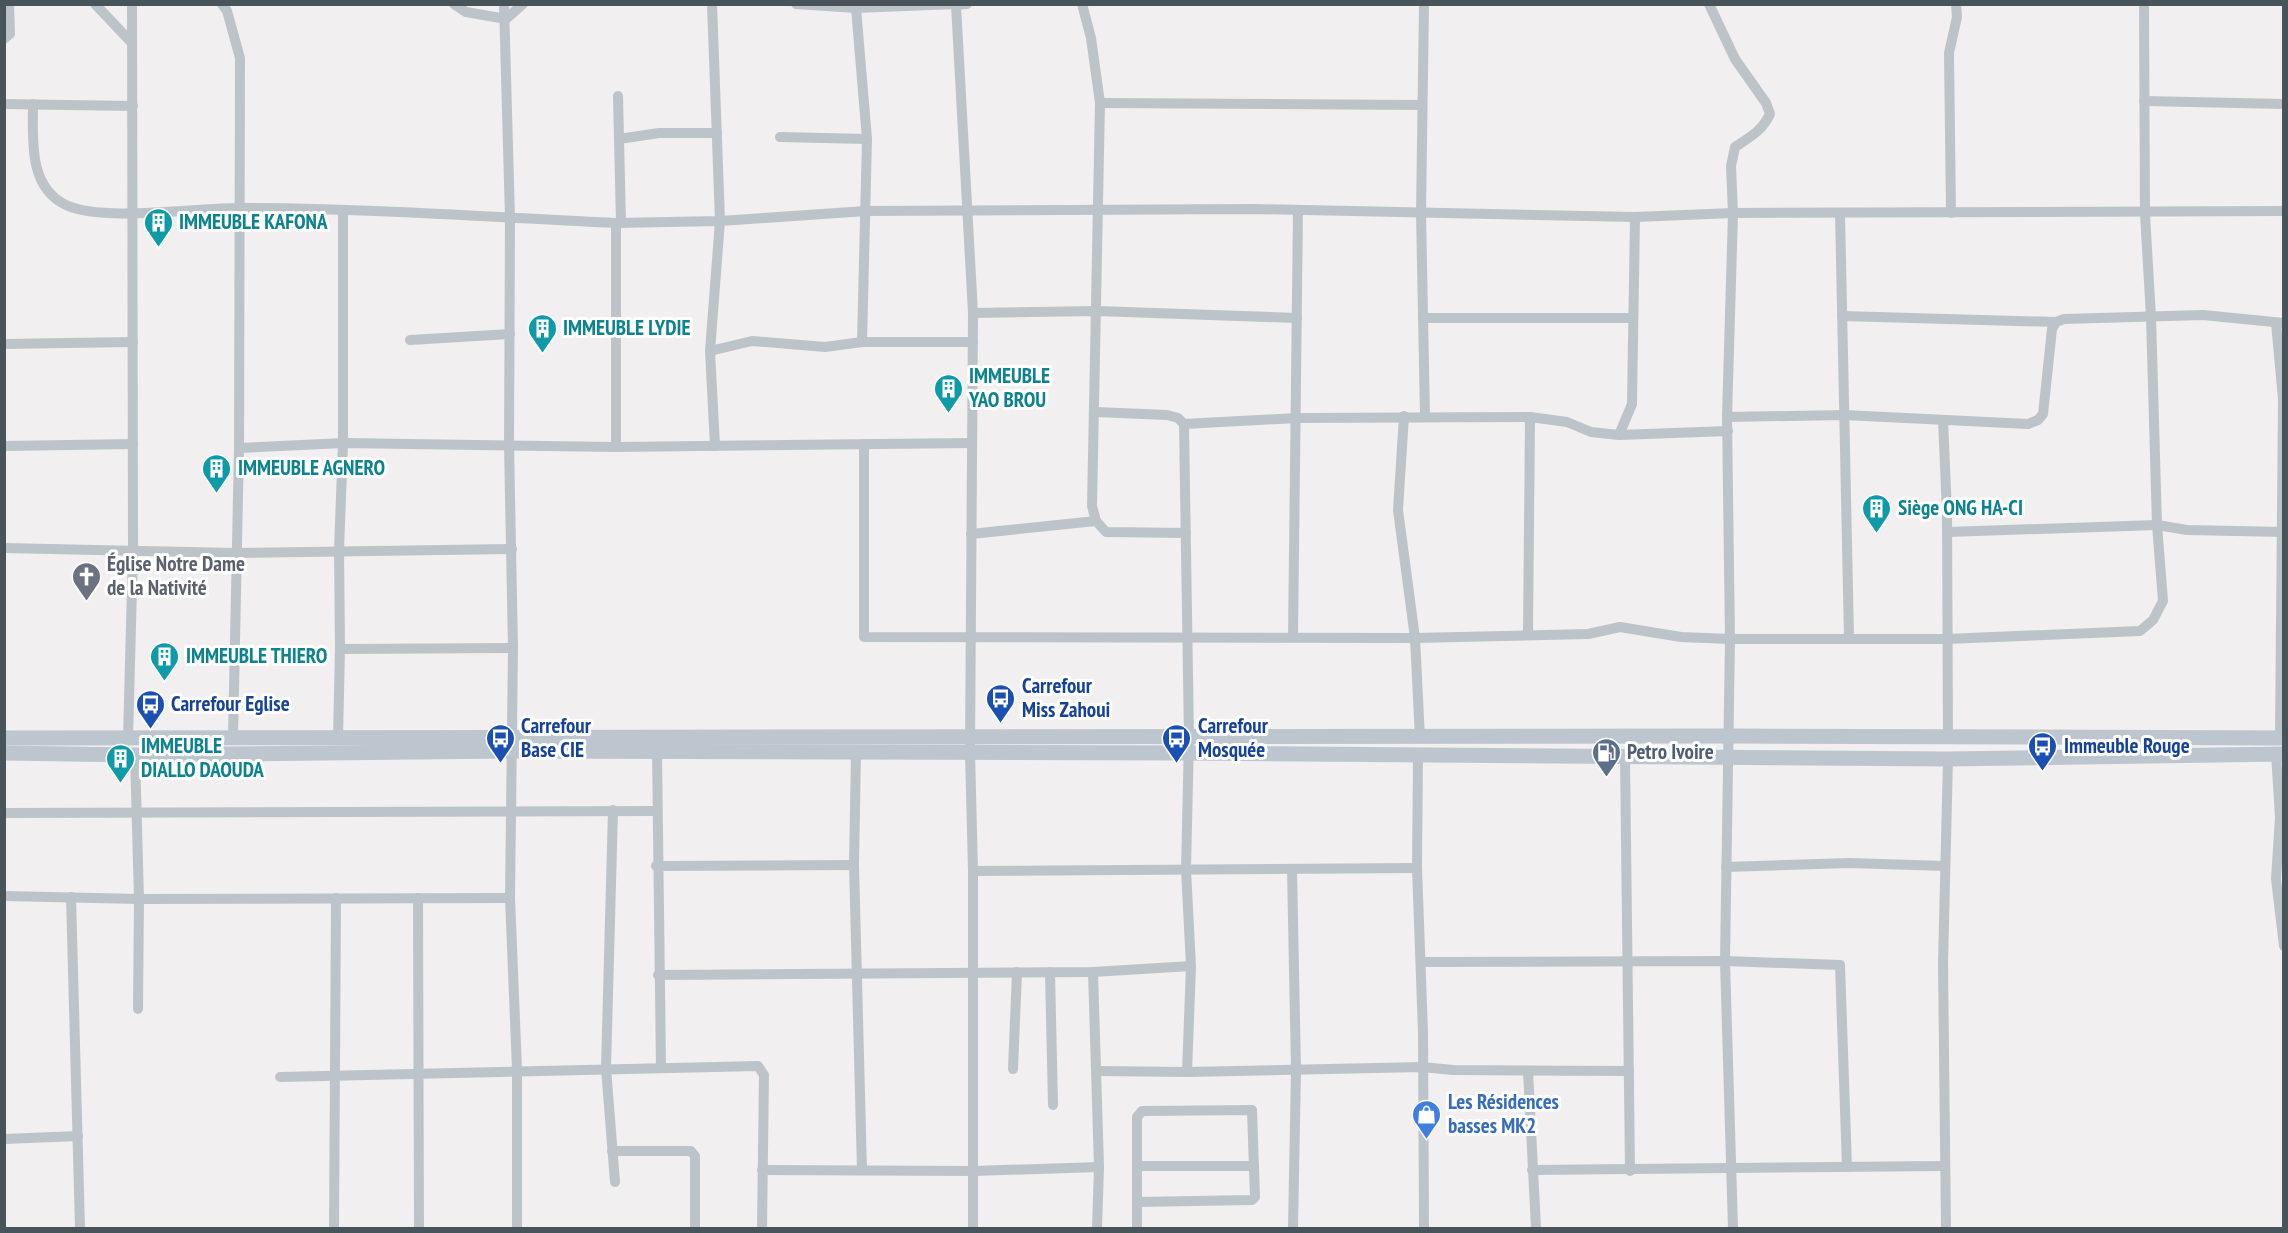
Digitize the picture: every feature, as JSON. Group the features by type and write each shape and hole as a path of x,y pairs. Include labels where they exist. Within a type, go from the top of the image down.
{"main road":[{"path":"4,753 135,755 513,745 1189,745 1420,738 1730,736 2282,738"},
{"path":"4,738 338,738 657,752 856,752 970,745"},
{"path":"1189,745 1419,754 1948,759 2280,754"}],"street":[{"path":"4,39 10,34 9,4"},
{"path":"94,4 132,43"},
{"path":"128,738 134,444 132,4"},
{"path":"222,4 227,11 240,58 239,448 235,553 233,738"},
{"path":"454,4 466,12 506,19"},
{"path":"504,4 510,218 509,445 513,648 510,898 517,1070 517,1228"},
{"path":"506,19 523,4"},
{"path":"712,4 720,221 710,351 715,446"},
{"path":"796,4 856,8 967,4"},
{"path":"1082,4 1091,38 1100,103 1096,412 1092,506 1096,521 1106,532 1186,533"},
{"path":"1424,4 1421,213 1425,416"},
{"path":"1709,4 1735,58 1766,103 1770,114 1765,125 1735,147 1731,166 1733,213 1728,417 1730,736 1725,961 1733,1228"},
{"path":"1950,213 1949,53 1957,17 1956,4"},
{"path":"864,444 864,637 1415,638 1588,634 1620,627 1681,637 1730,639 1946,639 2139,631 2153,620 2163,601 2157,525 2151,317 2145,214 2144,4"},
{"path":"956,5 968,212 967,239 973,313 970,534 973,1228"},
{"path":"856,8 867,139 862,342"},
{"path":"616,447 618,96"},
{"path":"2144,101 2283,104"},
{"path":"1100,103 1422,105"},
{"path":"4,104 133,106"},
{"path":"33,104 33,151 39,177 49,192 66,205 91,213 238,208 619,223 720,221 866,211 1298,210 1635,216 1733,213 2145,214 2283,211"},
{"path":"619,139 659,133 717,133"},
{"path":"780,137 867,139"},
{"path":"1293,637 1298,210"},
{"path":"338,738 339,550 343,443 343,212"},
{"path":"1840,213 1849,638"},
{"path":"1619,435 1632,404 1631,318 1635,216"},
{"path":"973,313 1097,311 1297,318"},
{"path":"1842,316 2056,321 2203,315 2280,323 2283,399 2282,738"},
{"path":"1423,318 1631,318"},
{"path":"1728,417 1844,415 2028,424 2038,420 2043,414 2052,328 2056,321"},
{"path":"410,340 510,334"},
{"path":"710,351 752,341 825,347 862,342 973,342"},
{"path":"4,344 133,342"},
{"path":"1096,412 1167,415 1178,418 1184,424 1189,745 1186,870 1191,966 1187,1072"},
{"path":"1404,416 1398,510 1415,638 1420,738"},
{"path":"1184,424 1296,418 1530,417 1566,422 1591,432 1619,435 1728,431"},
{"path":"1528,634 1530,417"},
{"path":"1943,420 1948,531 1946,639 1948,738"},
{"path":"239,448 343,443 616,447 971,443"},
{"path":"4,446 134,444"},
{"path":"970,534 1096,521"},
{"path":"1948,531 2157,525 2187,530 2282,532"},
{"path":"4,548 235,553 512,549"},
{"path":"340,649 513,648"},
{"path":"657,752 656,866 661,1067"},
{"path":"856,752 854,865 862,1170"},
{"path":"1419,754 1417,868 1421,962 1424,1228"},
{"path":"2280,754 2280,817 2276,879 2283,946"},
{"path":"135,755 139,899 138,1009"},
{"path":"1625,756 1630,1171"},
{"path":"1946,1228 1943,964 1948,759"},
{"path":"4,813 511,809 657,811"},
{"path":"613,810 606,1068 615,1182"},
{"path":"1726,867 1850,863 1945,866"},
{"path":"656,866 854,865"},
{"path":"973,871 1417,868"},
{"path":"1292,869 1296,1070 1293,1228"},
{"path":"4,896 139,899 510,898"},
{"path":"71,897 80,1228"},
{"path":"334,1228 336,898"},
{"path":"418,898 420,1228"},
{"path":"1421,962 1627,964 1725,961 1840,965 1847,1167"},
{"path":"658,975 1093,972 1191,966"},
{"path":"1013,1069 1017,972"},
{"path":"1050,972 1053,1105"},
{"path":"1093,972 1099,1167 1097,1228"},
{"path":"280,1077 758,1066 762,1069 762,1228"},
{"path":"1097,1071 1187,1072 1422,1067 1528,1071 1629,1071"},
{"path":"1528,1071 1536,1228"},
{"path":"1137,1202 1248,1202 1255,1197 1252,1110 1151,1109 1142,1111 1137,1117 1137,1166 1137,1202 1137,1228"},
{"path":"4,1138 78,1137"},
{"path":"612,1151 691,1151 695,1156 696,1228"},
{"path":"1137,1166 1254,1166"},
{"path":"1532,1170 1630,1171 1945,1166"},
{"path":"762,1170 973,1171 1099,1167"}],"place":[{"name":"IMMEUBLE KAFONA","path":"158,248"},
{"name":"IMMEUBLE LYDIE","path":"542,354"},
{"name":"IMMEUBLE YAO BROU","path":"948,414"},
{"name":"IMMEUBLE AGNERO","path":"217,494"},
{"name":"Siège ONG HA-CI","path":"1877,534"},
{"name":"Église Notre Dame de la Nativité","path":"86,602"},
{"name":"IMMEUBLE THIERO","path":"165,682"},
{"name":"Carrefour Miss Zahoui","path":"1001,724"},
{"name":"Carrefour Eglise","path":"150,730"},
{"name":"Carrefour Base CIE","path":"500,764"},
{"name":"Carrefour Mosquée","path":"1177,764"},
{"name":"Immeuble Rouge","path":"2043,772"},
{"name":"Petro Ivoire","path":"1606,778"},
{"name":"IMMEUBLE DIALLO DAOUDA","path":"120,784"},
{"name":"Les Résidences basses MK2","path":"1427,1140"}]}
